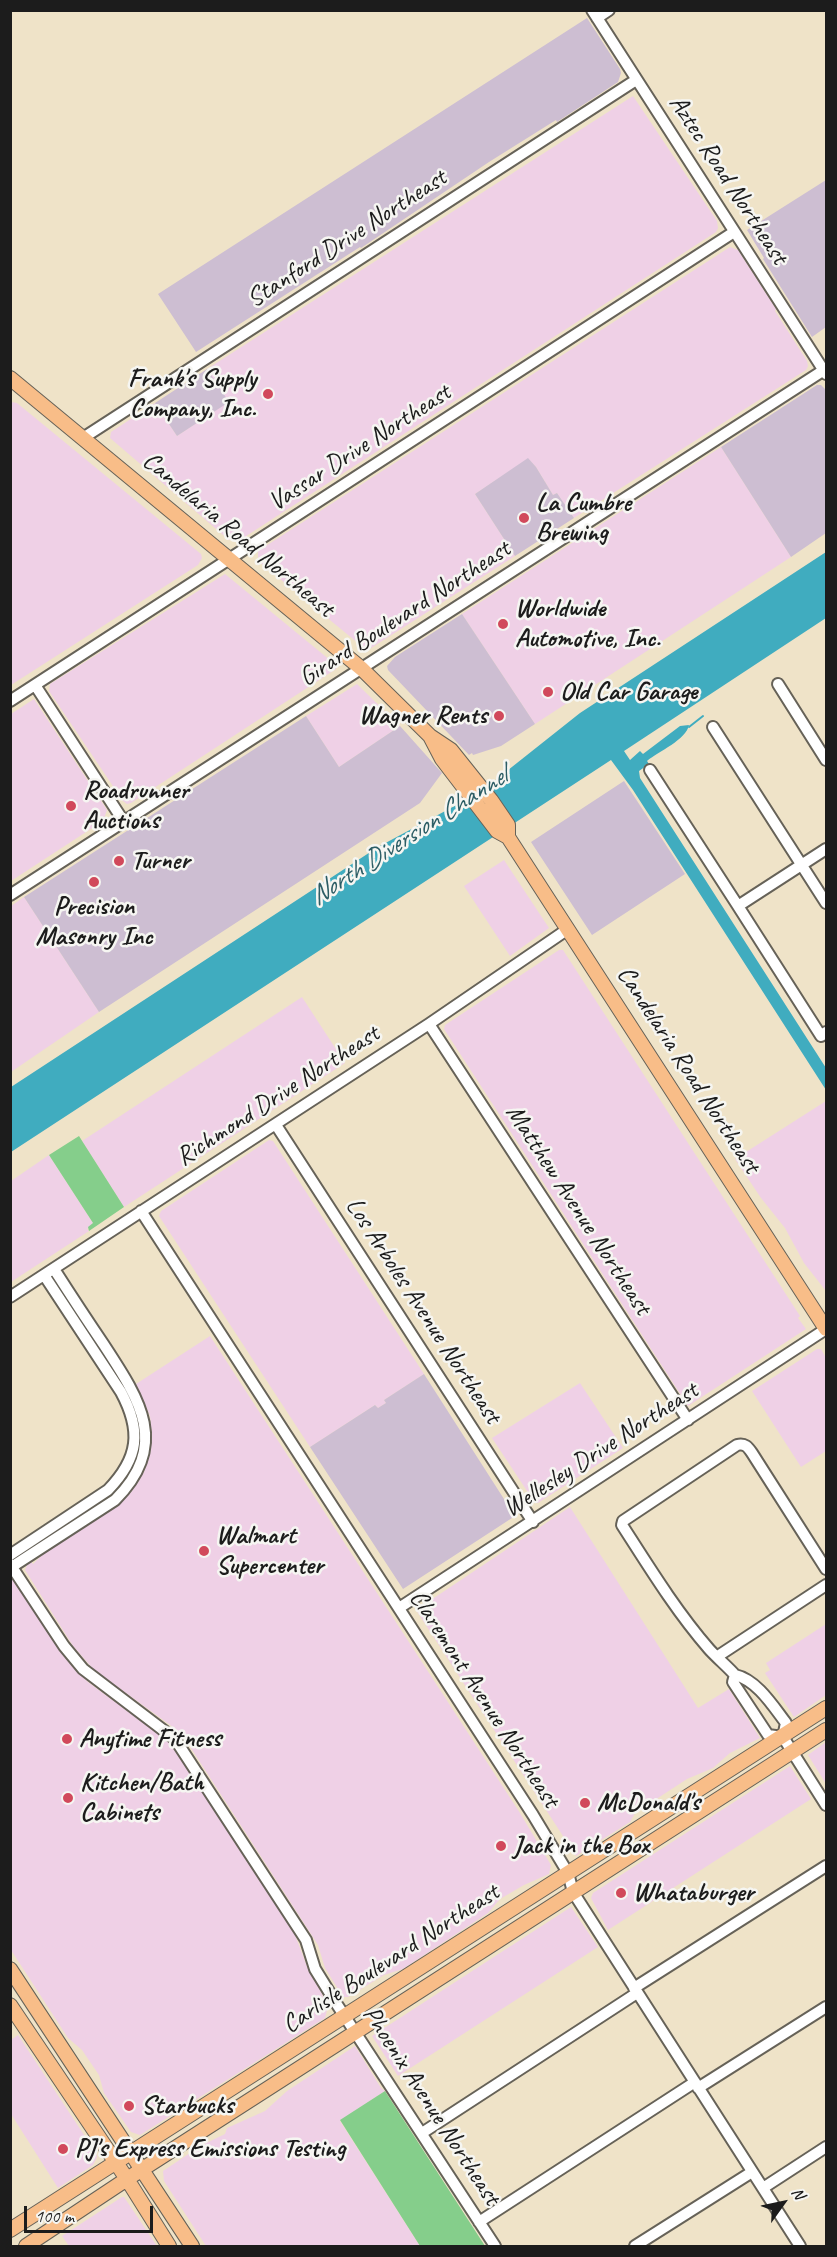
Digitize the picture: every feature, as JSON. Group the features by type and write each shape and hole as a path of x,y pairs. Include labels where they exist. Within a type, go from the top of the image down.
{"main road":[{"name":"Candelaria Road Northeast","path":"13,384 83,438 362,669 430,736 442,759 469,782 497,831 508,837 826,1329"},
{"name":"Carlisle Boulevard Northeast","path":"10,2230 826,1708"},
{"name":"Carlisle Boulevard Northeast","path":"26,2247 127,2179 826,1730"},
{"path":"413,1995 423,1980 467,1952 468,1938"},
{"path":"10,1969 132,2152 192,2247"},
{"path":"10,2005 127,2179 169,2247"}],"street":[{"path":"594,14 609,10"},
{"name":"Aztec Road Northeast","path":"594,14 825,372"},
{"name":"Stanford Drive Northeast","path":"83,438 636,80"},
{"name":"Vassar Drive Northeast","path":"10,700 734,232"},
{"name":"Girard Boulevard Northeast","path":"10,895 825,372"},
{"path":"778,684 826,760"},
{"path":"35,685 124,822"},
{"path":"713,727 826,903"},
{"path":"650,770 821,1036 826,1032"},
{"path":"738,906 826,849"},
{"name":"Richmond Drive Northeast","path":"10,1297 141,1210 276,1125 568,929"},
{"name":"Matthew Avenue Northeast","path":"429,1024 688,1420"},
{"name":"Los Arboles Avenue Northeast","path":"276,1125 533,1522"},
{"name":"Claremont Avenue Northeast","path":"141,1210 533,1815 568,1873 573,1892 800,2247"},
{"path":"11,1563 108,1491 120,1478 129,1462 135,1437 131,1411 49,1272"},
{"path":"11,1563 115,1500 129,1486 139,1469 145,1449 145,1423 140,1406 125,1377 49,1272"},
{"name":"Wellesley Drive Northeast","path":"399,1608 826,1329"},
{"path":"826,1569 752,1453 747,1446 742,1444 737,1445 627,1517 622,1525 645,1562 711,1652 718,1656 735,1675 744,1677 766,1698 786,1723 783,1737 826,1805"},
{"name":"Phoenix Avenue Northeast","path":"11,1563 64,1646 83,1669 175,1739 306,1940 315,1969 495,2247"},
{"path":"718,1656 826,1585"},
{"path":"735,1675 734,1682 768,1735 783,1737"},
{"path":"422,2133 635,1990 826,1866"},
{"path":"479,2222 826,2007"},
{"path":"763,2188 826,2147"},
{"path":"635,2247 752,2172"}],"shaded area":[{"path":"587,18 620,69 618,82 557,122 556,120 489,162 361,248 196,352 158,294"},
{"path":"633,96 717,221 716,232 240,540 229,540 110,438 111,432 155,403 177,436 228,402 207,369"},
{"path":"826,180 826,327 812,337 747,230"},
{"path":"730,247 738,250 776,309 775,311 807,361 806,370 574,518 557,493 553,495 536,467 528,459 475,494 515,556 368,650 258,561 258,551"},
{"path":"207,369 229,402 177,436 155,403"},
{"path":"817,385 821,385 826,390 826,533 791,557 721,447"},
{"path":"11,402 17,403 201,554 202,558 198,565 11,685"},
{"path":"721,447 791,557 535,724 462,614"},
{"path":"528,458 553,495 557,493 574,518 515,556 475,494"},
{"path":"225,574 336,665 336,669 127,804 49,691 50,684"},
{"path":"462,614 535,724 501,746 473,755 472,753 469,755 388,670 387,666 395,657"},
{"path":"357,684 400,726 339,767 306,716"},
{"path":"34,699 107,810 103,821 11,881 11,714"},
{"path":"306,716 339,767 400,726 442,773 420,803 99,1012 24,897"},
{"path":"624,781 685,874 592,935 531,842"},
{"path":"504,860 549,928 510,956 464,886"},
{"path":"24,897 99,1012 11,1072 11,906"},
{"path":"559,950 563,950 800,1316 798,1318 806,1329 688,1406 444,1029 445,1025"},
{"path":"302,997 345,1063 124,1207 82,1141"},
{"path":"826,1101 826,1291 804,1263 785,1228 761,1198 735,1159"},
{"path":"269,1140 273,1141 424,1374 384,1400 386,1403 378,1408 375,1405 310,1447 159,1216 161,1211"},
{"path":"49,1155 93,1223 87,1229 89,1231 11,1282 11,1181"},
{"path":"210,1336 520,1813 551,1865 549,1874 500,1899 488,1913 403,1969 384,1975 348,1997 343,1997 325,1968 318,1945 185,1739 177,1730 94,1670 73,1646 25,1570 28,1563 31,1561 33,1564 42,1555 119,1504 132,1491 144,1472 150,1454 152,1437 150,1416 136,1384"},
{"path":"817,1349 821,1349 826,1358 826,1451 801,1467 752,1391"},
{"path":"424,1374 511,1510 512,1518 403,1589 310,1447 375,1405 378,1408 386,1403 384,1400"},
{"path":"580,1383 623,1448 535,1503 492,1438"},
{"path":"570,1507 698,1708 729,1689 760,1738 730,1753 713,1768 687,1779 635,1813 630,1822 576,1856 416,1610"},
{"path":"10,1580 14,1580 63,1655 88,1682 171,1743 292,1927 327,2010 325,2018 140,2135 131,2132 104,2093 99,2075 82,2050 68,2038 11,1950"},
{"path":"826,1624 826,1695 794,1717 765,1673 770,1670 766,1663"},
{"path":"826,1742 826,1784 808,1755"},
{"path":"790,1766 811,1799 608,1930 591,1898 593,1893"},
{"path":"571,1907 598,1947 398,2076 372,2036"},
{"path":"18,2035 96,2153 97,2157 93,2165 58,2188 11,2114 11,2040"},
{"path":"355,2046 385,2091 340,2121 420,2246 206,2246 164,2181 163,2171 202,2145 225,2134 227,2128 265,2111 287,2091"},
{"path":"122,2197 157,2246 69,2246 62,2236"}],"green space":[{"path":"79,1136 124,1207 89,1231 88,1227 93,1223 49,1155"},
{"path":"385,2091 485,2246 420,2246 340,2120"}],"water":[{"name":"North Diversion Channel","path":"826,552 826,618 624,751 630,760 640,751 643,754 680,726 689,725 683,736 647,761 649,764 639,771 640,778 826,1068 826,1090 633,790 611,760 11,1152 11,1087 378,847 462,802 493,782 580,713"}],"waterway":[{"path":"689,727 703,716"}],"place":[{"name":"Frank's Supply Company, Inc.","path":"268,394"},
{"name":"La Cumbre Brewing","path":"524,518"},
{"name":"Worldwide Automotive, Inc.","path":"503,624"},
{"name":"Old Car Garage","path":"548,692"},
{"name":"Wagner Rents","path":"499,716"},
{"name":"Roadrunner Auctions","path":"71,806"},
{"name":"Turner","path":"119,861"},
{"name":"Precision Masonry Inc","path":"94,882"},
{"name":"Walmart Supercenter","path":"204,1551"},
{"name":"Anytime Fitness","path":"67,1739"},
{"name":"Kitchen/Bath Cabinets","path":"68,1798"},
{"name":"McDonald's","path":"585,1803"},
{"name":"Jack in the Box","path":"501,1846"},
{"name":"Whataburger","path":"621,1893"},
{"name":"Starbucks","path":"129,2106"},
{"name":"PJ's Express Emissions Testing","path":"63,2149"}]}
